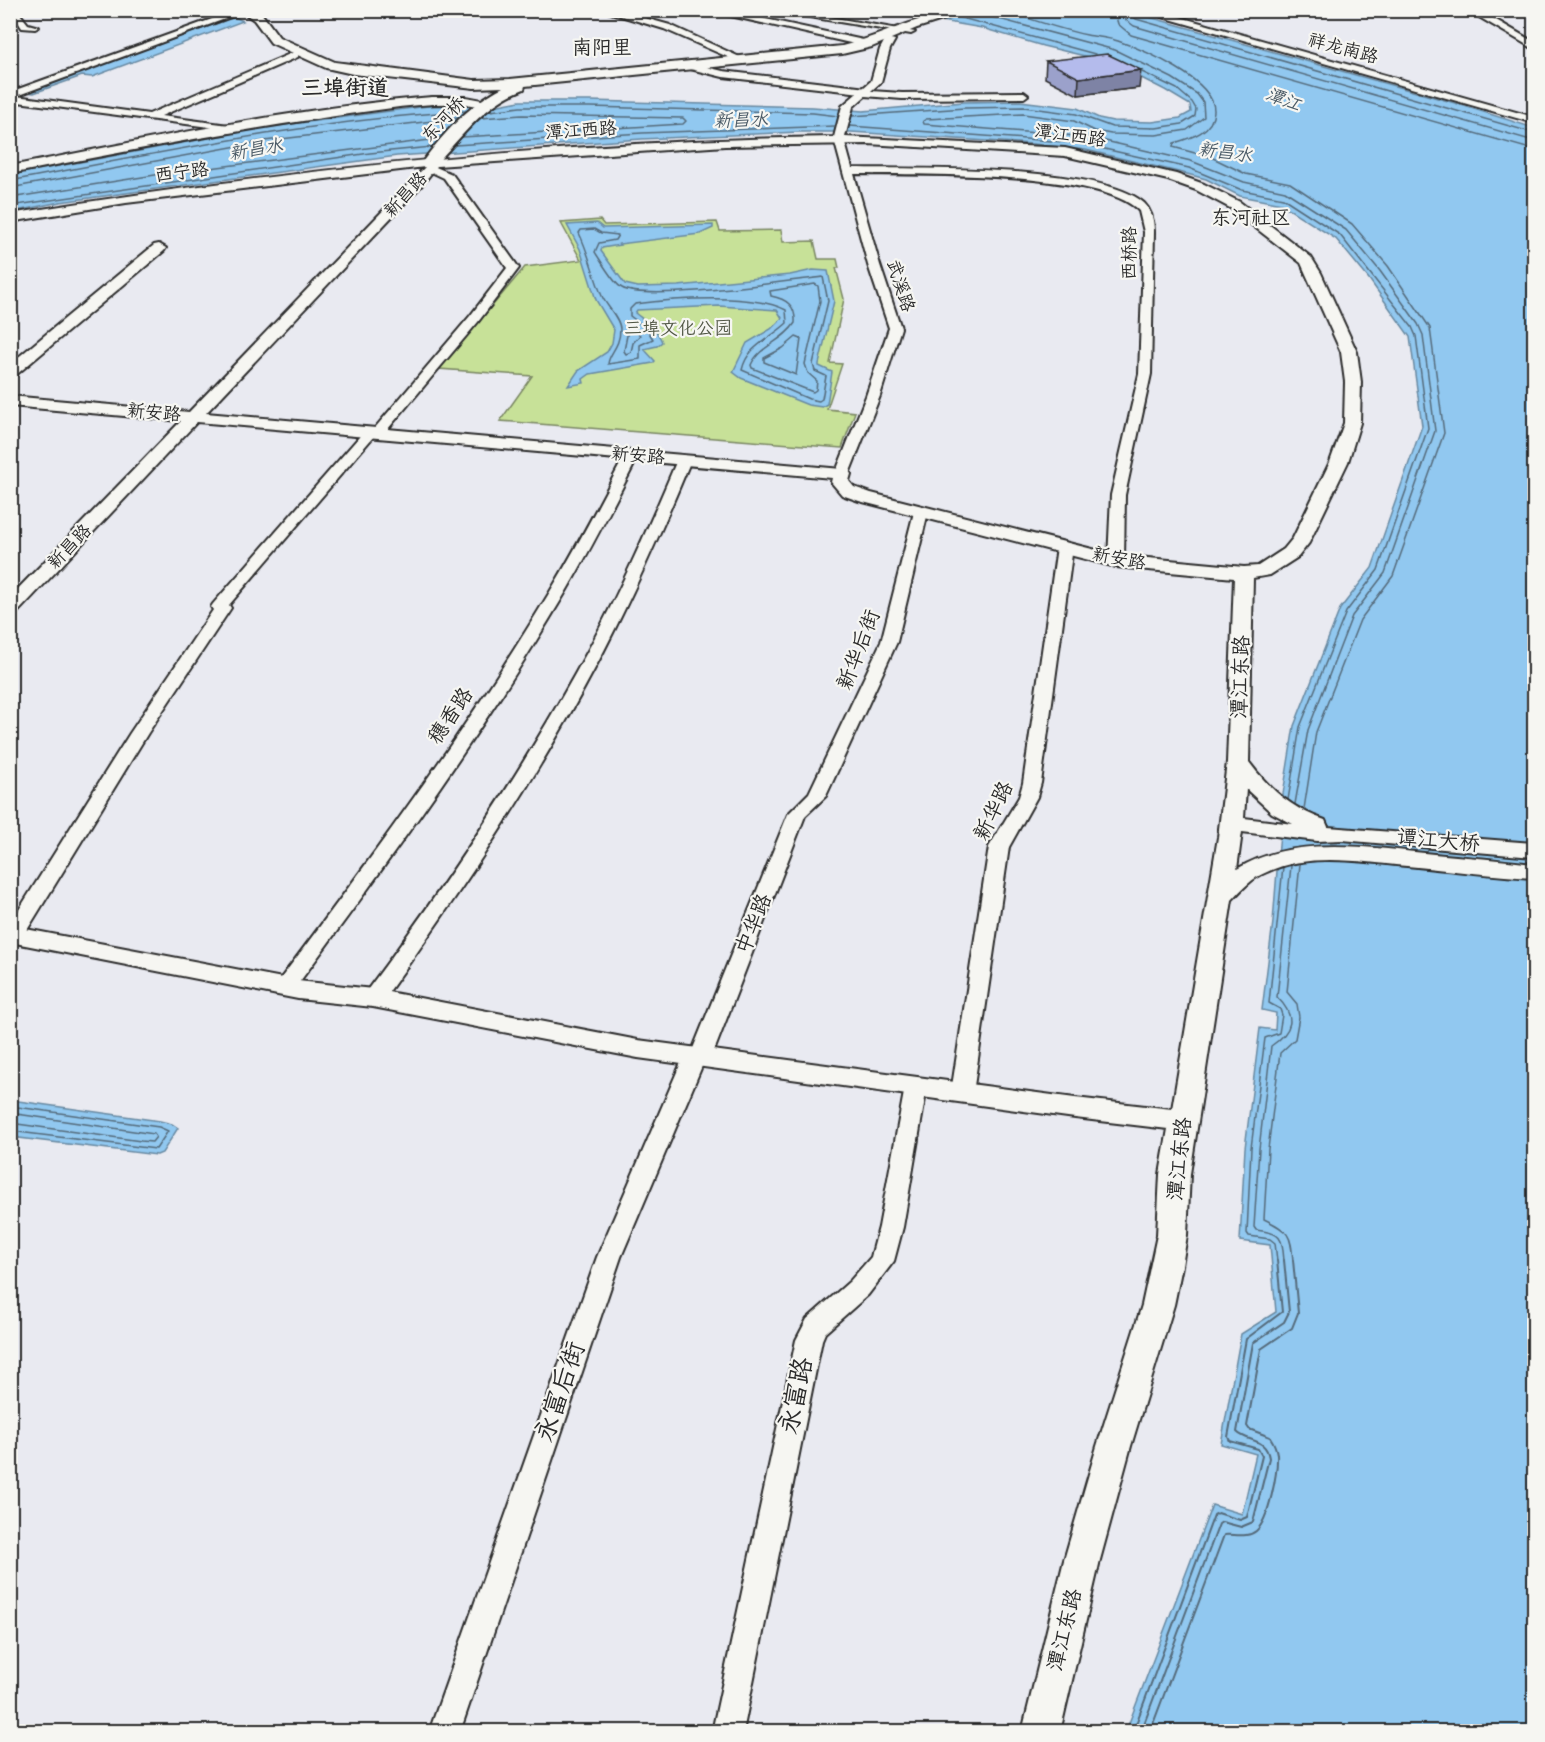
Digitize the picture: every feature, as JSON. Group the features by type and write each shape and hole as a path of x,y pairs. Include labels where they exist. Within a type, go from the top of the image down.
{"main road":[{"path":"467,94 468,89 489,84 842,50 868,44 968,10"},
{"path":"937,20 981,10"},
{"path":"239,11 258,17 275,40 331,65 391,75 489,84"},
{"path":"239,11 249,18 266,41 295,55 339,70 444,84 484,104"},
{"name":"东河桥","path":"431,165 484,104 503,92 521,86 689,66 846,52 870,48 906,31"}],"street":[{"path":"13,10 25,26 35,27"},
{"path":"605,10 667,27 740,59"},
{"path":"708,10 868,44"},
{"path":"772,10 906,31"},
{"name":"祥龙南路","path":"1142,10 1534,120"},
{"path":"1471,10 1534,46"},
{"path":"10,97 239,11"},
{"path":"1522,39 1534,39"},
{"path":"839,139 848,106 866,92 878,78 885,49 890,40"},
{"path":"150,117 295,55"},
{"path":"689,66 723,74 902,96 1024,95"},
{"path":"411,103 438,95 445,88 444,84"},
{"path":"10,97 229,128"},
{"path":"10,170 229,128 411,103 458,100 484,104"},
{"name":"潭江西路","path":"431,165 725,142 839,139 1065,152 1190,182 1218,195 1235,205 1301,256 1314,273 1352,363 1353,417 1339,462 1312,521 1297,546 1275,565 1263,571 1244,573"},
{"name":"武溪路","path":"839,139 874,265 895,328 873,396 842,474"},
{"path":"431,165 448,176 513,268 474,319 221,607 12,934 285,987 374,998 571,1038 697,1059 1183,1120"},
{"name":"西宁路","path":"10,218 126,199 431,165"},
{"name":"新昌路","path":"10,609 188,416 431,165"},
{"name":"西桥路","path":"848,171 1060,180 1110,191 1135,201 1144,211 1148,217 1149,232 1145,374 1118,495 1116,561"},
{"path":"10,372 159,248"},
{"name":"新安路","path":"10,400 842,474 840,482 855,494 1116,561 1244,573"},
{"name":"新昌路","path":"10,591 188,416"},
{"name":"穗香路","path":"285,987 423,799 522,650 571,568 632,455"},
{"path":"374,998 468,867 564,713 622,601 684,460"},
{"name":"新华后街","path":"817,796 889,642 921,512"},
{"name":"新华路","path":"962,1094 999,846 1028,797 1032,783 1065,547"},
{"path":"1243,598 1253,580 1275,565"},
{"name":"潭江东路","path":"1041,1731 1082,1560 1114,1446 1158,1305 1172,1235 1175,1174 1231,830 1238,762 1244,573"},
{"path":"1238,762 1274,805 1343,843"},
{"name":"中华路","path":"697,1059 797,814 817,796"},
{"path":"1231,830 1312,846 1343,843"},
{"path":"1219,900 1235,883 1270,863 1343,843"},
{"name":"谭江大桥","path":"1343,843 1534,850"},
{"name":"谭江大桥","path":"1343,843 1534,871"},
{"name":"永富后街","path":"444,1731 606,1267 697,1059"},
{"name":"永富路","path":"727,1731 808,1340 816,1326 859,1288 882,1261 891,1227 916,1088"}],"green space":[{"name":"三埠文化公园","path":"600,220 604,225 717,222 720,231 781,230 783,242 814,241 818,259 837,259 839,268 836,268 844,299 830,363 842,364 827,409 855,412 842,448 500,421 532,376 439,369 525,267 581,260 561,223"}],"water":[{"path":"884,11 1128,11 1455,103 1534,128 1534,1731 1126,1731 1212,1505 1242,1514 1256,1454 1221,1444 1241,1334 1276,1312 1270,1245 1240,1241 1245,1148 1260,1028 1275,1030 1276,1013 1262,1010 1273,922 1283,794 1294,726 1340,609 1372,568 1422,426 1410,337 1369,279 1336,239 1281,204 1240,196 1206,179 1086,150 1033,144 851,132 642,139 397,156 60,202 11,212 11,175 262,128 428,106 499,105 520,101 590,101 813,107 863,111 964,102 1020,101 1077,108 1099,118 1113,121 1152,122 1180,118 1191,112 1190,105 1110,62 982,28"},
{"path":"235,17 243,21 92,77 82,76 34,93 26,92"},
{"path":"597,223 603,228 713,225 713,228 700,234 602,248 601,251 625,284 638,287 678,286 790,275 813,270 828,271 834,301 819,364 832,372 827,404 822,407 808,405 741,378 733,372 747,343 771,329 782,318 777,310 719,306 637,310 635,313 654,329 662,342 657,346 644,349 655,361 590,374 583,379 584,383 568,386 578,371 607,352 612,343 614,330 596,300 580,249 567,225"},
{"path":"11,1100 160,1121 178,1128 162,1153 157,1155 11,1137"}],"building":[{"path":"1107,54 1141,70 1079,78 1046,61"}],"district":[{"name":"南阳里","path":"602,48"},
{"name":"三埠街道","path":"345,89"},
{"name":"东河社区","path":"1251,218"}],"water label":[{"name":"潭江","path":"1283,100"},
{"name":"新昌水","path":"741,121"},
{"name":"新昌水","path":"256,150"},
{"name":"新昌水","path":"1225,153"}]}
